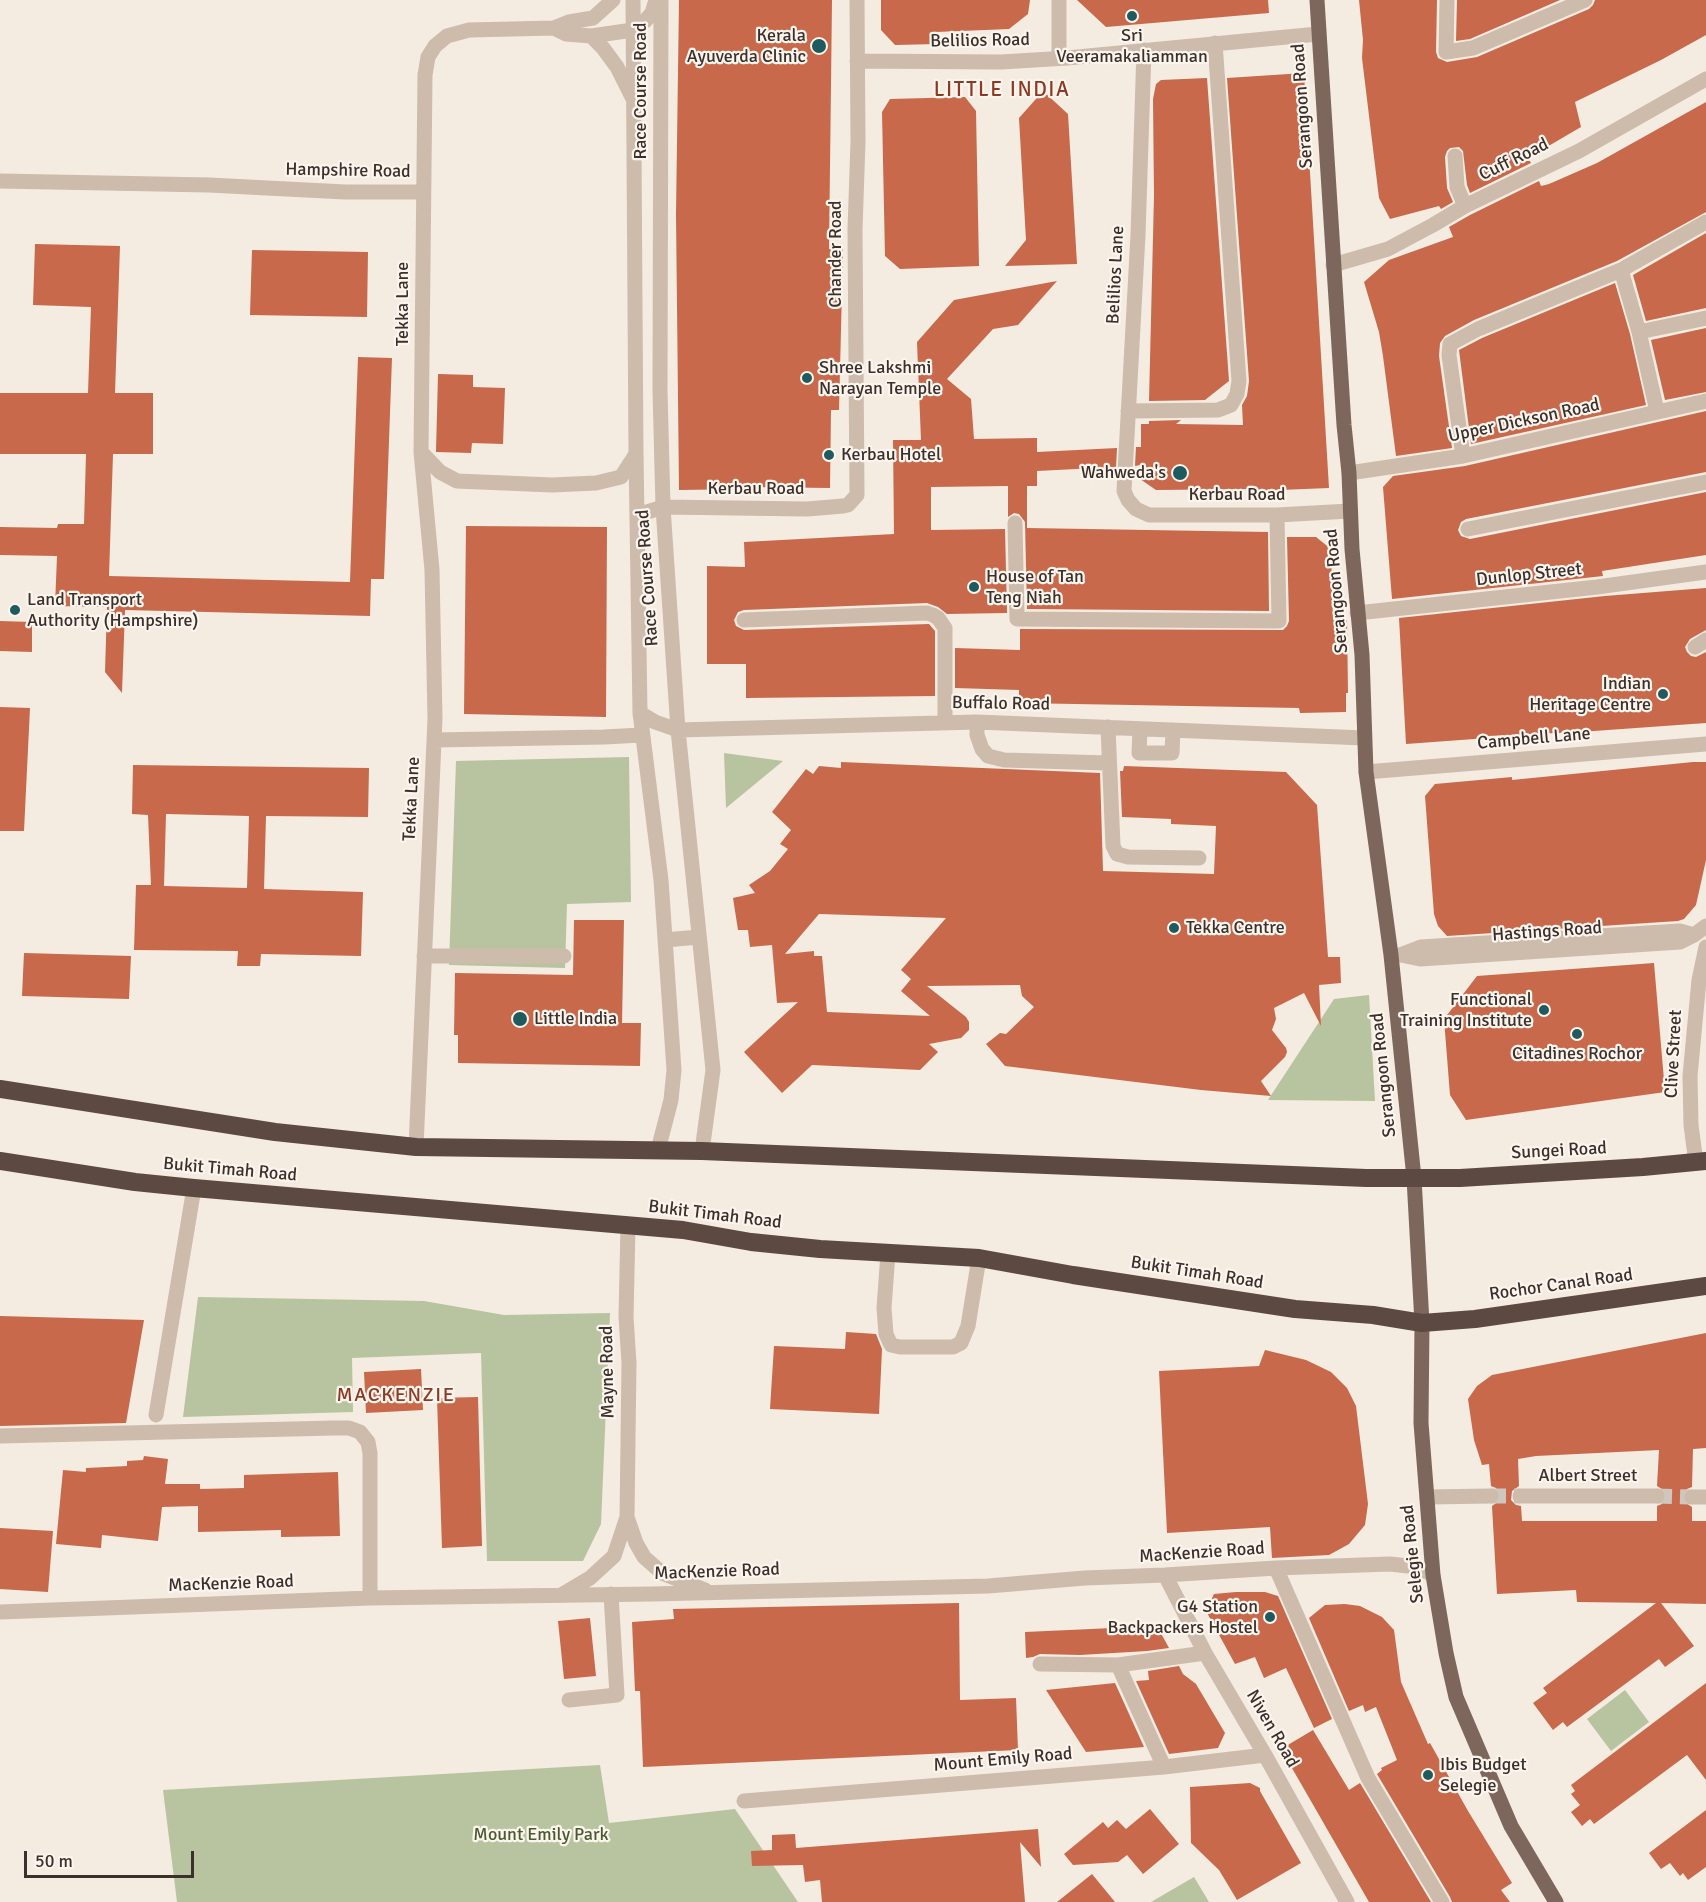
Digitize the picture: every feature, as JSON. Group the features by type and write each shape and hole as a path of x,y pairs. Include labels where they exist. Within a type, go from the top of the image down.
{"highway":[{"path":"0,1089 275,1132 416,1147 702,1151 1366,1178 1414,1178"},
{"name":"Bukit Timah Road","path":"0,1161 135,1182 194,1188 682,1230 763,1243 979,1258 1283,1308 1373,1315 1422,1323"},
{"name":"Sungei Road","path":"1414,1178 1460,1178 1701,1162"},
{"name":"Rochor Canal Road","path":"1422,1323 1475,1319 1706,1286"}],"main road":[{"name":"Serangoon Road","path":"1317,0 1333,265 1357,613 1362,655 1366,772 1396,955 1414,1178"},
{"name":"Selegie Road","path":"1414,1178 1422,1323 1421,1423 1432,1575 1446,1653 1456,1697 1511,1826 1556,1902"}],"street":[{"path":"554,28 569,22 593,18 613,0"},
{"name":"Race Course Road","path":"633,0 640,713 661,880 674,1070 671,1100 658,1150"},
{"path":"554,28 566,34 591,36 633,30 652,13 658,0"},
{"name":"Race Course Road","path":"658,0 663,507 678,730 713,1070 702,1151"},
{"name":"Chander Road","path":"848,504 854,499 858,490 855,230 858,141 857,0"},
{"path":"1059,0 1059,58"},
{"path":"1447,0 1446,52 1473,48 1585,0"},
{"name":"Hampshire Road","path":"0,181 208,185 345,192 423,192 425,75 428,57 435,46 447,36 469,30 554,28"},
{"name":"Belilios Road","path":"857,61 1001,62 1318,34"},
{"path":"591,36 617,67 634,102"},
{"path":"1128,411 1218,410 1231,405 1237,394 1239,381 1215,44"},
{"name":"Belilios Lane","path":"1128,500 1124,491 1138,235 1144,50"},
{"name":"Cuff Road","path":"1333,265 1388,249 1465,206 1579,151 1706,79"},
{"path":"1455,156 1457,187 1465,206"},
{"name":"Tekka Lane","path":"416,1147 434,740 432,570 421,452 424,302 423,192"},
{"path":"1463,456 1449,355 1450,344 1478,329 1621,270 1704,227"},
{"path":"1621,270 1640,332 1657,411"},
{"path":"1640,332 1706,318"},
{"name":"Upper Dickson Road","path":"1348,473 1463,456 1706,401"},
{"path":"421,452 440,472 457,481 552,485 596,483 621,477 636,454"},
{"path":"1468,529 1706,482"},
{"name":"Kerbau Road","path":"1128,500 1136,509 1149,515 1277,515 1350,511"},
{"name":"Kerbau Road","path":"663,507 807,509 843,507 848,504"},
{"path":"637,523 646,512 663,507"},
{"path":"1015,523 1017,620 1279,621 1277,515"},
{"name":"Dunlop Street","path":"1357,613 1586,589 1706,573"},
{"path":"744,621 927,613 933,615 945,628 945,723"},
{"name":"Buffalo Road","path":"640,713 655,722 678,730 977,722 1364,738"},
{"path":"977,722 977,735 982,749 988,756 1004,760 1108,763"},
{"path":"1108,727 1113,846 1117,854 1128,857 1199,858"},
{"path":"1140,729 1139,753 1172,753 1173,730"},
{"path":"434,740 642,735"},
{"name":"Campbell Lane","path":"1366,772 1706,744"},
{"name":"Hastings Road","path":"1396,955 1421,947 1700,931"},
{"path":"665,940 699,937"},
{"name":"Clive Street","path":"1701,1162 1691,1125 1690,1076 1697,990 1706,947"},
{"path":"424,956 564,956"},
{"path":"156,1415 194,1188"},
{"name":"Mayne Road","path":"562,1594 590,1578 614,1556 627,1517 628,1226"},
{"path":"888,1253 884,1308 886,1334 891,1345 900,1347 953,1347 961,1343 968,1326 979,1258"},
{"path":"0,1436 334,1428 349,1428 360,1432 368,1442 370,1453 369,1598"},
{"path":"1427,1497 1491,1496"},
{"name":"Albert Street","path":"1520,1496 1657,1496"},
{"name":"Mayne Road","path":"627,1517 636,1543 644,1557 662,1573 708,1592"},
{"name":"MacKenzie Road","path":"0,1612 369,1598 988,1586 1085,1578 1390,1564 1417,1568 1432,1575"},
{"path":"1276,1568 1368,1778 1442,1902"},
{"name":"Niven Road","path":"1165,1575 1205,1653 1347,1902"},
{"path":"569,1700 617,1695 611,1594"},
{"path":"1040,1664 1118,1665 1205,1653"},
{"path":"1118,1665 1164,1767"},
{"name":"Mount Emily Road","path":"744,1801 1164,1767 1265,1755"}],"green space":[{"path":"724,753 783,761 726,808"},
{"path":"629,757 631,902 567,904 565,968 449,965 456,761"},
{"path":"1369,995 1375,1101 1268,1100 1334,999"},
{"path":"198,1297 424,1301 504,1315 610,1313 601,1524 583,1561 487,1561 481,1353 352,1358 353,1412 183,1417"},
{"path":"1625,1690 1649,1722 1611,1751 1587,1719"},
{"name":"Mount Emily Park","path":"600,1765 609,1823 735,1809 798,1902 177,1902 163,1790"},
{"path":"1194,1877 1209,1902 1151,1902"}],"building":[{"path":"679,0 832,0 829,249 843,249 839,410 831,410 830,488 748,487 748,489 679,490 676,214"},
{"path":"881,0 1030,0 1028,14 1009,29 936,32 937,44 895,45 881,30"},
{"path":"1077,0 1268,0 1269,13 1106,27"},
{"path":"1359,0 1437,0 1436,52 1438,58 1447,62 1477,57 1589,9 1595,0 1706,0 1706,35 1575,102 1581,127 1528,158 1531,163 1470,193 1463,151 1459,147 1450,148 1445,157 1447,188 1453,202 1441,209 1439,206 1390,219 1379,198 1362,58 1363,40"},
{"path":"1457,0 1560,0 1470,39 1456,41"},
{"path":"1304,73 1329,488 1255,491 1255,489 1156,490 1140,479 1140,465 1135,466 1136,447 1141,447 1141,424 1149,424 1149,421 1181,420 1176,424 1243,425 1242,405 1247,396 1249,381 1227,78"},
{"path":"1207,78 1229,381 1205,400 1149,401 1154,196 1153,99 1156,84 1161,80"},
{"path":"1043,91 1068,114 1077,264 1005,266 1026,240 1019,118"},
{"path":"965,97 976,111 979,266 900,269 885,256 882,112 890,99"},
{"path":"1706,102 1706,212 1617,261 1474,320 1445,336 1440,343 1439,356 1452,448 1396,456 1379,332 1364,282 1389,260 1453,237 1449,227 1470,215 1539,181 1541,186 1549,184 1597,163"},
{"path":"1706,233 1706,308 1646,321 1633,275"},
{"path":"35,244 120,246 115,393 153,393 153,454 113,454 109,576 350,582 358,357 392,358 384,579 371,579 370,616 125,610 122,693 105,672 107,607 55,606 57,556 0,555 0,527 57,528 58,524 84,524 86,454 0,454 0,393 88,393 91,307 33,305"},
{"path":"252,250 368,252 367,317 250,315"},
{"path":"1057,281 1018,325 993,329 947,379 971,399 974,439 1037,438 1037,452 1117,448 1116,467 1037,471 1037,486 1027,486 1027,528 1268,532 1269,611 1027,609 1025,522 1019,514 1014,513 1008,517 1008,486 931,487 931,530 1005,529 1007,613 947,614 927,603 744,610 738,612 734,620 736,626 744,630 929,624 935,631 935,696 746,698 746,664 707,664 707,566 745,567 744,542 894,534 893,440 921,440 917,342 954,300"},
{"path":"1615,283 1630,334 1646,405 1471,444 1459,350 1482,338"},
{"path":"1706,328 1706,392 1665,400 1651,340"},
{"path":"438,374 473,375 473,387 505,388 503,444 472,443 471,453 436,452"},
{"path":"1706,411 1706,472 1466,519 1461,522 1458,530 1461,536 1470,539 1706,492 1706,555 1602,571 1603,576 1392,599 1383,487 1393,476 1465,466"},
{"path":"466,526 607,527 606,717 464,714"},
{"path":"1287,537 1316,537 1331,549 1333,620 1347,620 1346,712 1300,713 1299,708 1019,703 1019,690 955,688 955,648 1020,650 1020,629 1283,630 1289,621"},
{"path":"1706,588 1706,630 1690,639 1685,647 1691,656 1696,657 1706,652 1706,723 1488,736 1488,738 1406,744 1399,618 1605,596"},
{"path":"0,621 32,622 32,652 0,651"},
{"path":"0,707 30,708 24,831 0,831"},
{"name":"Tekka Centre","path":"841,762 1100,773 1103,871 1214,874 1216,826 1171,824 1171,819 1122,817 1120,771 1123,771 1124,766 1286,772 1317,805 1328,957 1340,957 1341,983 1319,985 1321,1026 1304,993 1274,1008 1276,1019 1272,1030 1287,1052 1285,1057 1261,1081 1271,1096 1201,1090 1005,1066 986,1044 1000,1033 1006,1034 1034,1007 1022,996 1020,985 927,986 966,1017 969,1030 961,1038 929,1044 938,1052 920,1070 812,1065 782,1093 744,1052 798,1002 777,1003 772,945 750,947 748,930 738,930 733,898 755,893 749,885 770,871 788,849 780,844 791,830 772,812 806,769 813,774 819,766 841,768","holes":["819,914 946,918 901,970 911,979 901,991 930,1016 827,1012 822,956 814,956 814,951 785,954"]},
{"path":"1706,762 1706,860 1696,905 1684,919 1447,936 1438,926 1434,914 1425,796 1435,784 1512,777 1512,780"},
{"path":"133,765 369,768 368,817 266,816 264,889 363,892 361,956 261,954 260,966 237,966 238,951 134,950 136,885 151,885 148,815 132,814","holes":["166,814 249,816 247,888 164,886"]},
{"path":"574,920 624,920 622,1023 641,1023 640,1066 458,1063 458,1035 454,1035 455,973 573,975"},
{"path":"24,953 131,956 129,999 22,996"},
{"path":"1654,963 1665,1092 1466,1120 1450,1095 1444,1019 1477,976"},
{"path":"0,1316 144,1320 126,1423 0,1426"},
{"path":"846,1332 876,1334 882,1349 879,1414 770,1409 774,1346 845,1349"},
{"path":"1706,1333 1706,1448 1693,1449 1692,1487 1687,1489 1682,1496 1684,1502 1692,1507 1692,1521 1706,1521 1706,1604 1661,1603 1694,1646 1665,1667 1659,1659 1567,1727 1563,1722 1553,1730 1533,1703 1547,1693 1543,1688 1656,1603 1577,1602 1576,1590 1497,1594 1492,1506 1499,1501 1501,1495 1496,1488 1491,1486 1489,1464 1482,1465 1474,1440 1468,1399 1477,1386 1492,1375","holes":["1659,1450 1657,1486 1665,1491 1667,1497 1662,1504 1657,1506 1657,1521 1522,1521 1521,1506 1511,1500 1512,1491 1519,1486 1518,1459 1536,1456"]},
{"path":"1265,1350 1306,1360 1331,1372 1347,1388 1356,1406 1368,1504 1365,1525 1349,1544 1329,1555 1272,1558 1270,1527 1167,1533 1159,1371 1259,1366"},
{"path":"421,1369 423,1410 366,1413 364,1372"},
{"path":"478,1397 482,1546 442,1548 437,1398"},
{"path":"144,1456 168,1459 165,1484 200,1484 200,1489 244,1488 244,1475 338,1472 340,1536 281,1537 281,1530 198,1532 198,1506 162,1507 158,1541 102,1535 101,1548 56,1544 63,1470 86,1472 86,1468 127,1466 127,1461 143,1460"},
{"path":"0,1528 53,1531 48,1592 0,1589"},
{"path":"1265,1592 1278,1596 1332,1719 1314,1728 1286,1668 1264,1678 1255,1657 1235,1664 1206,1611 1214,1594"},
{"path":"959,1603 960,1700 1016,1698 1018,1750 643,1767 640,1691 635,1691 632,1622 674,1619 673,1609"},
{"path":"1325,1605 1360,1606 1382,1617 1394,1630 1401,1682 1428,1744 1430,1743 1512,1883 1501,1890 1510,1902 1452,1902 1377,1774 1382,1770 1381,1768 1397,1760 1376,1707 1365,1712 1363,1705 1349,1711 1309,1618"},
{"path":"590,1618 596,1676 564,1679 558,1621"},
{"path":"1157,1626 1169,1648 1080,1655 1040,1654 1026,1658 1025,1632"},
{"path":"1179,1666 1183,1674 1196,1684 1225,1733 1218,1748 1169,1754 1136,1681 1149,1680 1148,1671"},
{"path":"1115,1683 1144,1747 1086,1752 1046,1690"},
{"path":"1706,1683 1706,1780 1687,1755 1594,1824 1590,1819 1582,1826 1571,1812 1580,1805 1571,1794 1575,1791 1571,1785"},
{"path":"1313,1730 1349,1790 1360,1783 1431,1902 1369,1902 1281,1749"},
{"path":"1250,1783 1260,1788 1301,1863 1237,1900 1219,1870 1191,1843 1190,1787"},
{"path":"1150,1809 1179,1844 1143,1874 1127,1855 1118,1862 1073,1865 1064,1854 1103,1822 1108,1828 1117,1820 1126,1829"},
{"path":"1706,1810 1706,1867 1688,1880 1683,1873 1680,1876 1670,1863 1661,1869 1649,1853"},
{"path":"1038,1829 1041,1867 1020,1842 1025,1902 822,1902 820,1880 805,1882 803,1865 752,1866 751,1851 772,1850 772,1835 795,1834 796,1848"},
{"path":"1092,1874 1115,1902 1057,1902"}],"tunnel":[{"path":"1491,1496 1520,1496"},
{"path":"1657,1496 1692,1497"}],"place":[{"name":"Sri Veeramakaliamman","path":"1132,16"},
{"name":"Kerala Ayuverda Clinic","path":"819,46"},
{"name":"Shree Lakshmi Narayan Temple","path":"807,378"},
{"name":"Kerbau Hotel","path":"829,455"},
{"name":"Wahweda's","path":"1180,473"},
{"name":"House of Tan Teng Niah","path":"974,587"},
{"name":"Land Transport Authority (Hampshire)","path":"15,610"},
{"name":"Indian Heritage Centre","path":"1663,694"},
{"name":"Tekka Centre","path":"1174,928"},
{"name":"Functional Training Institute","path":"1544,1010"},
{"name":"Little India","path":"520,1019"},
{"name":"Citadines Rochor","path":"1577,1034"},
{"name":"G4 Station Backpackers Hostel","path":"1270,1617"},
{"name":"Ibis Budget Selegie","path":"1428,1775"}],"district":[{"name":"LITTLE INDIA","path":"1002,90"},
{"name":"MACKENZIE","path":"396,1396"}]}
